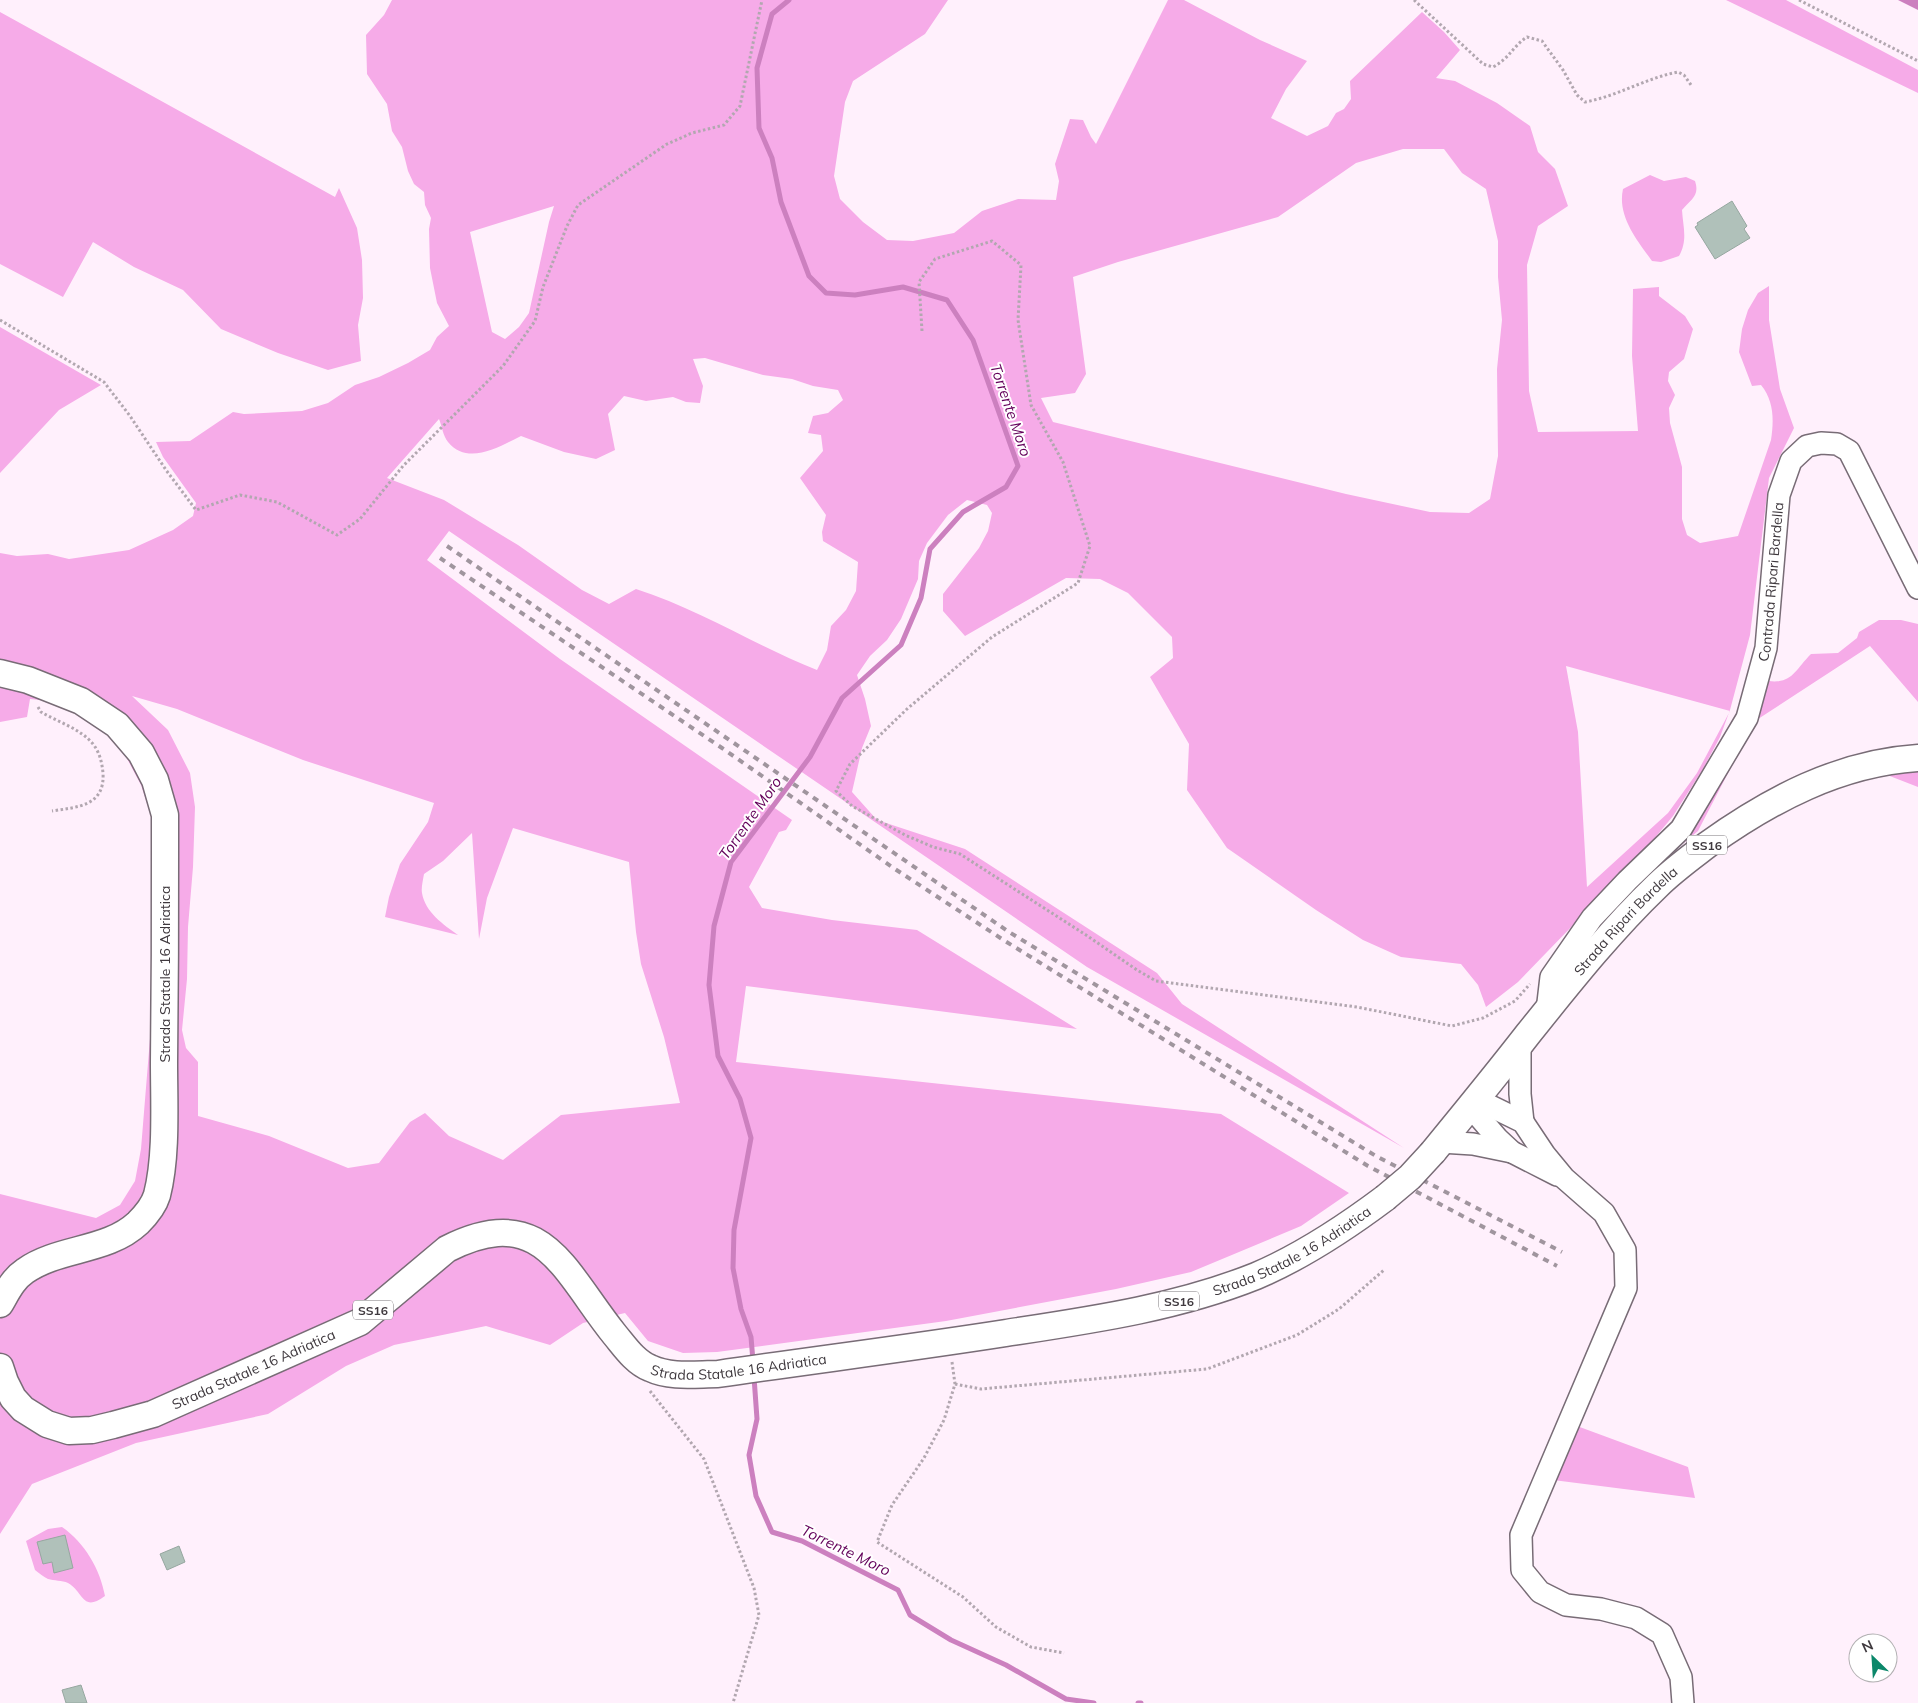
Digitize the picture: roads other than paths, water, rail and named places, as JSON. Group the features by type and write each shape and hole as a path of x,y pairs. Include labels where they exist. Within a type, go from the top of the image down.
{"main road":[{"name":"Strada Statale 16 Adriatica","path":"0,673 38,684 81,702 118,725 141,753 155,780 165,815 164,1145 157,1196 149,1211 138,1224 124,1234 109,1241 40,1262 23,1272 10,1286 0,1304"},
{"name":"Strada Ripari Bardella","path":"1520,1045 1625,918 1658,884 1679,866 1728,830 1765,806 1823,779 1882,764 1918,758"},
{"name":"Strada Statale 16 Adriatica","path":"0,1367 13,1398 24,1409 47,1424 69,1431 76,1431 92,1430 136,1419 153,1414 360,1322 432,1260 447,1249 463,1241 491,1234 510,1233 528,1238 551,1251 574,1278 606,1324 630,1353 649,1368 672,1374 718,1374 1115,1317 1198,1296 1256,1275 1311,1249 1348,1226 1410,1177 1437,1147 1520,1045"}],"street":[{"name":"Contrada Ripari Bardella","path":"1547,1011 1551,977 1592,918 1681,829 1747,718 1766,648 1780,495 1791,461 1807,446 1821,443 1836,444 1849,451 1918,588"},
{"path":"1625,918 1620,902 1627,881"},
{"path":"1520,1045 1522,1122"},
{"path":"1476,1099 1522,1122 1564,1178 1604,1213 1625,1250 1626,1288 1521,1534 1522,1570 1540,1592 1566,1605 1602,1609 1636,1618 1662,1634 1681,1677 1683,1703"},
{"path":"1476,1099 1480,1118 1512,1152"},
{"path":"1437,1147 1473,1144 1512,1152 1564,1178"}],"waterway":[{"name":"Torrente Moro","path":"753,1361 751,1337 741,1309 733,1268 734,1230 751,1138 740,1099 718,1056 709,985 714,926 731,862 810,757 842,698 901,645 921,598 930,549 963,512 1006,487 1018,466 973,340 947,300 903,287 855,295 826,293 809,276 781,202 772,158 759,128 757,68 772,14 789,0"},
{"name":"Torrente Moro","path":"754,1377 757,1419 749,1455 756,1496 772,1532 802,1541 898,1590 910,1615 951,1640 1006,1665 1066,1699 1094,1703"}],"railway":[{"path":"447,546 1009,932 1376,1156 1562,1252"},
{"path":"440,558 722,748 895,869 1005,941 1368,1166 1557,1266"}]}
